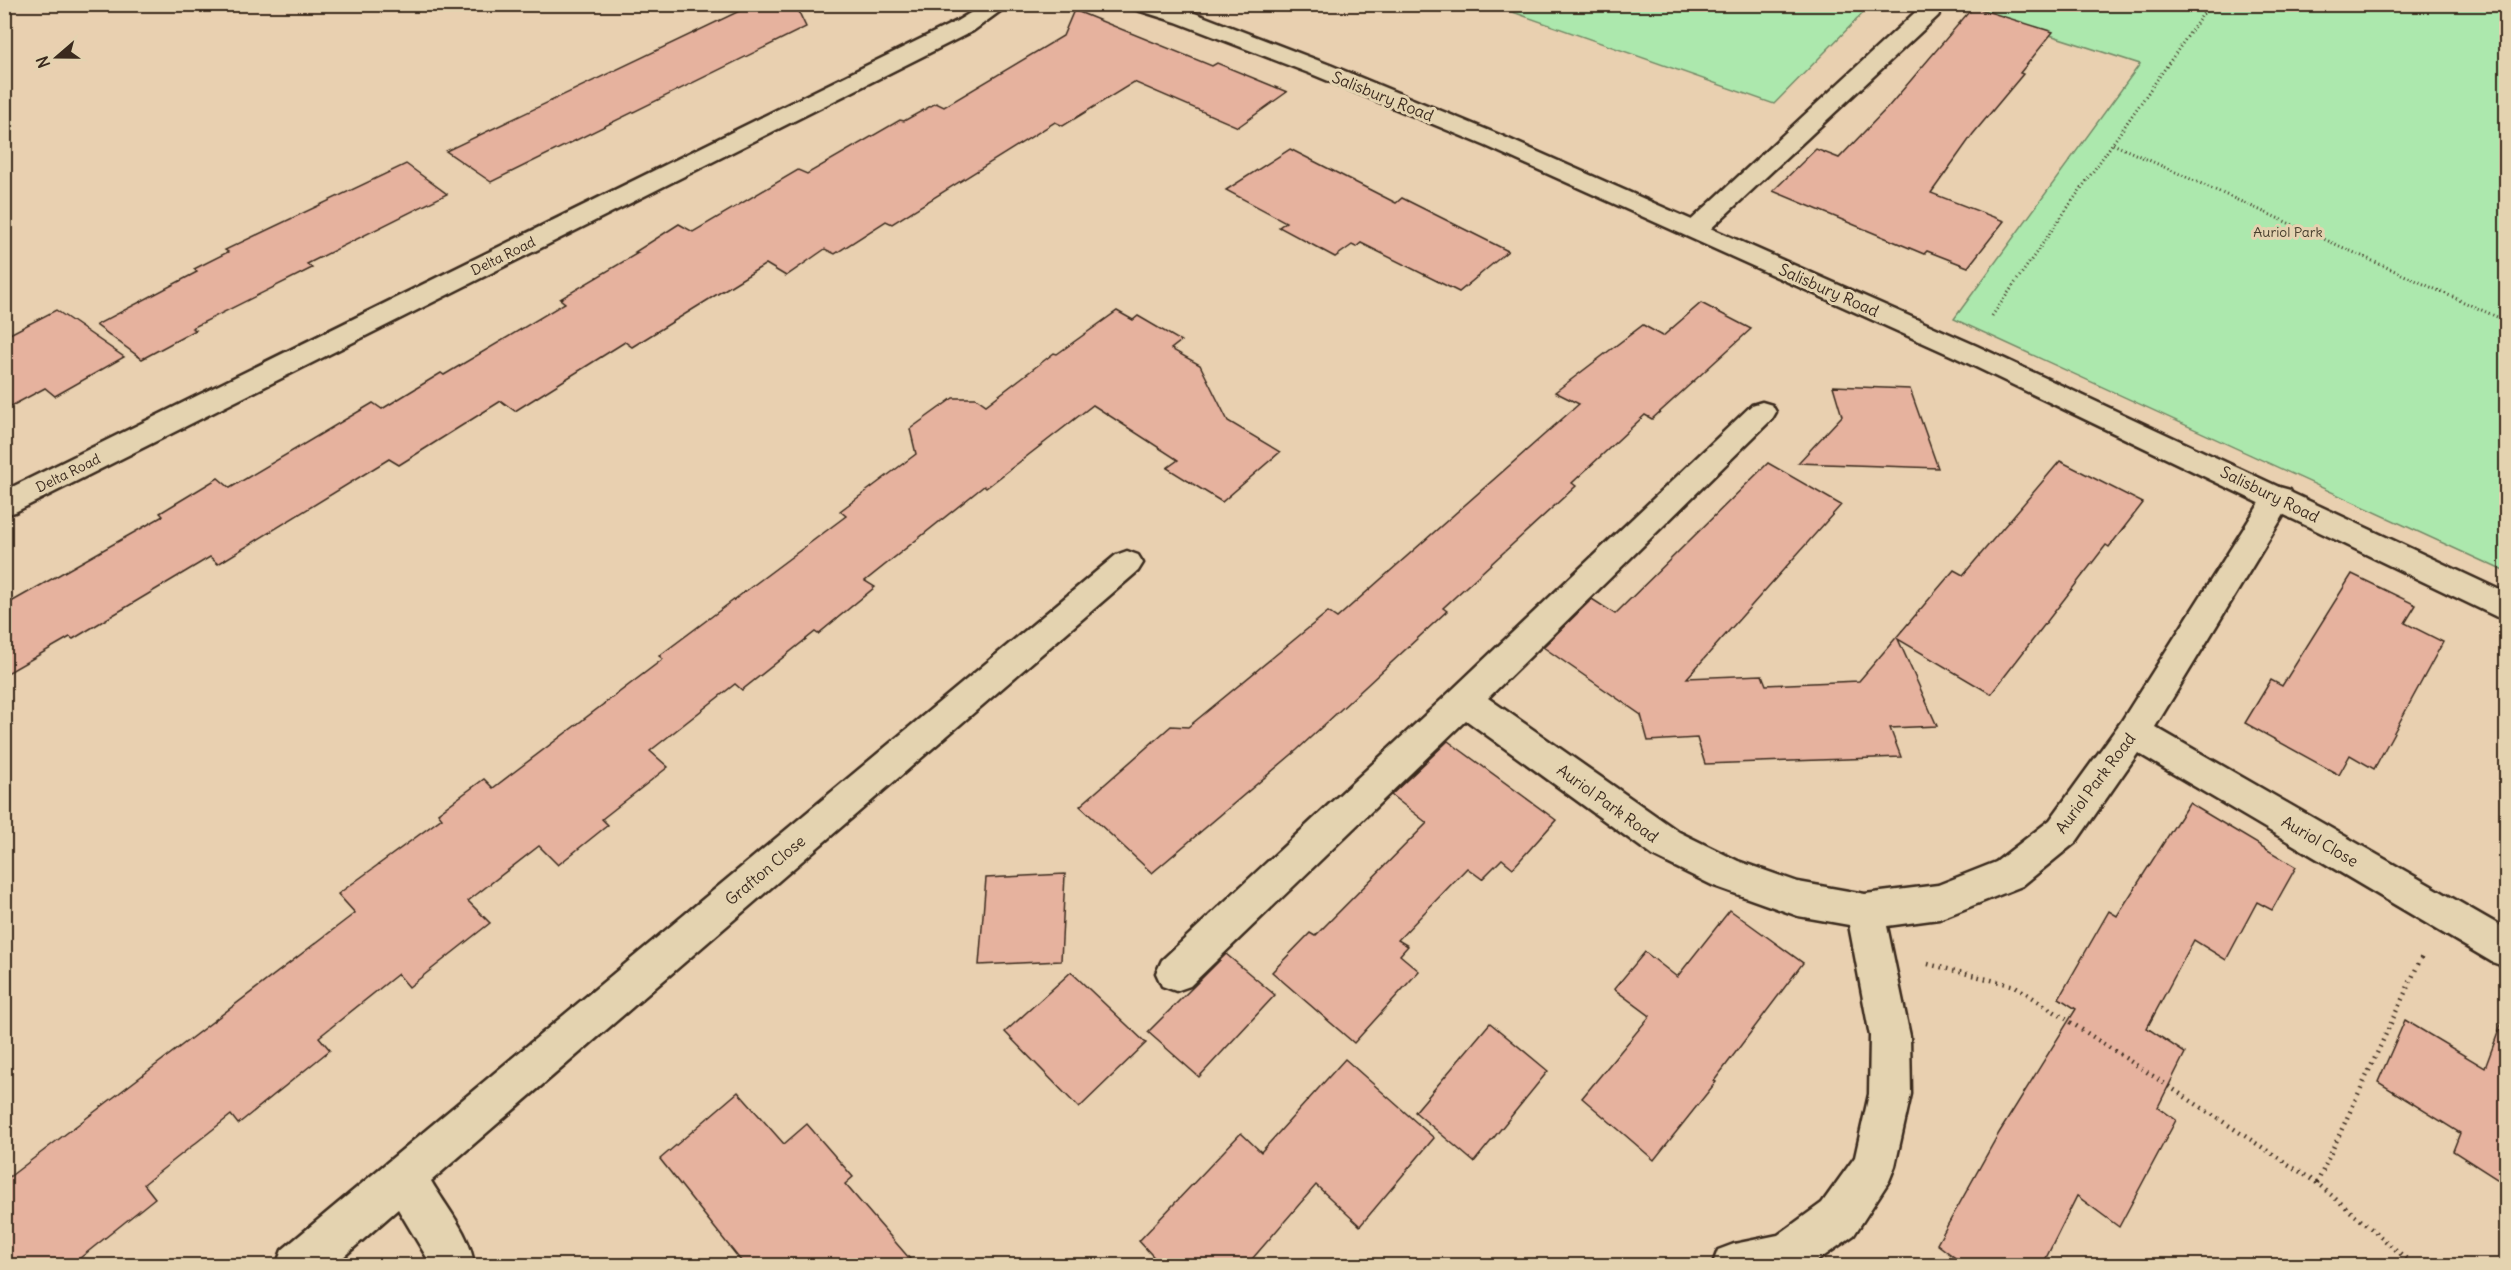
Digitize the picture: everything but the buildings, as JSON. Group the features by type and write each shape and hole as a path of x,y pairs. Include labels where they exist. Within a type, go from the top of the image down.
{"street":[{"name":"Delta Road","path":"4,504 954,31 1000,4"},
{"name":"Salisbury Road","path":"1138,4 1184,17 1322,70 1494,141 1966,352 2506,607"},
{"path":"1695,230 1930,11"},
{"path":"1176,973 1464,700 1762,411"},
{"name":"Auriol Park Road","path":"1464,700 1666,844 1726,874 1798,899 1865,911 1939,902 2009,874 2063,831 2133,732 2279,498"},
{"name":"Grafton Close","path":"298,1266 1126,563"},
{"name":"Auriol Close","path":"2133,732 2506,949"},
{"path":"1734,1266 1787,1255 1838,1219 1874,1166 1890,1094 1890,1036 1865,911"},
{"path":"403,1177 451,1255 452,1266"}],"path":[{"path":"1966,352 2210,4"},
{"path":"2113,144 2506,321"},
{"path":"1865,911 1928,964 2015,986 2317,1183 2415,1266"},
{"path":"2317,1183 2442,912"}],"green space":[{"path":"1493,5 1871,5 1774,104"},
{"name":"Auriol Park","path":"1956,5 2506,5 2506,572 1954,319 2140,64"}]}
